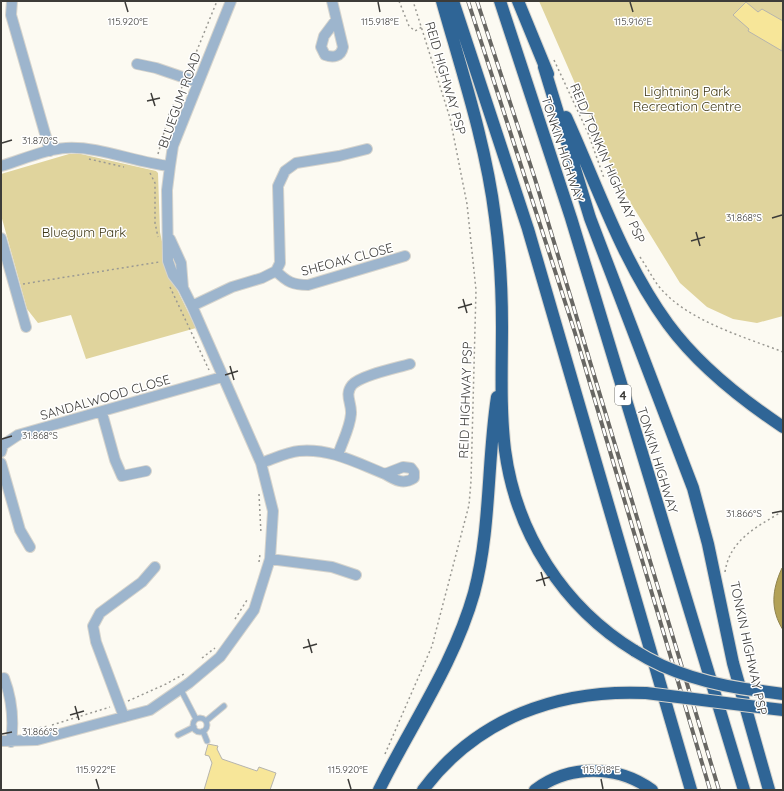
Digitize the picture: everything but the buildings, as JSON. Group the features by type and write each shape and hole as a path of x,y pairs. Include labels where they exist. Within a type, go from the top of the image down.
{"highway":[{"path":"442,1 481,142 495,215 502,290 501,368 504,441 509,472 522,517 532,539 556,579 571,597 605,630 634,651 665,667 687,676 733,688 783,694"},
{"path":"453,1 528,229 691,790"},
{"name":"TONKIN HIGHWAY","path":"500,1 571,218 744,790"},
{"path":"518,1 544,67 622,248 643,286 668,324 690,350 740,396 783,427"},
{"path":"544,67 590,218 692,488 708,544 733,663 769,790"},
{"path":"379,790 455,646 474,592 485,536 493,422 501,368"},
{"path":"423,790 451,758 475,739 501,723 528,710 558,700 588,694 618,692 646,693 783,710"},
{"path":"535,790 554,779 568,774 597,770 625,776 652,790"}],"street":[{"path":"12,1 11,15 50,151"},
{"name":"BLUEGUM ROAD","path":"6,742 37,740 150,710 189,683 220,657 254,610 270,559 273,511 261,463 218,378 192,306 183,288 173,275 168,261 167,190 174,146 197,82 231,1"},
{"path":"332,1 336,20"},
{"path":"137,64 156,68 197,82"},
{"path":"1,166 50,151 66,148 85,149 170,166"},
{"path":"192,306 232,287 262,278 276,271 280,263 278,186 285,171 296,163 339,156 367,149"},
{"path":"1,238 26,327"},
{"name":"SHEOAK CLOSE","path":"276,271 286,281 295,285 308,285 405,256"},
{"path":"338,455 350,423 351,412 347,397 352,384 365,377 410,364"},
{"name":"SANDALWOOD CLOSE","path":"1,452 3,445 18,435 102,413 218,378"},
{"path":"102,413 114,460 122,476 146,471"},
{"path":"261,463 298,451 320,451 338,455 384,474"},
{"path":"1,463 20,530 30,547"},
{"path":"270,559 332,567 356,575"},
{"path":"124,717 96,642 93,626 100,613 142,582 155,567"},
{"path":"4,678 11,697 12,731 6,742"}],"lane":[{"path":"180,688 196,719 194,727"},
{"path":"206,721 224,706"},
{"path":"196,719 202,718 206,721"},
{"path":"194,727 197,731 203,731 207,727 206,721"},
{"path":"178,736 194,727"},
{"path":"203,731 207,741"}],"path":[{"path":"399,1 409,26 414,30 422,27"},
{"name":"REID HIGHWAY PSP","path":"385,754 432,646 469,505 471,481 476,282 467,204 445,99 413,1"},
{"name":"REID/TONKIN HIGHWAY PSP","path":"553,57 588,133 606,184"},
{"path":"87,159 129,168"},
{"path":"144,172 151,173 156,183 155,222 158,238"},
{"name":"REID/TONKIN HIGHWAY PSP","path":"638,253 657,284 686,311 711,323 783,352"},
{"path":"14,285 163,261"},
{"path":"168,281 172,294 193,335 218,378"},
{"path":"258,494 262,540"},
{"name":"TONKIN HIGHWAY PSP","path":"725,574 731,552 741,537 751,529 783,511"},
{"path":"258,562 262,547"},
{"path":"233,622 248,598"},
{"path":"202,659 217,646"},
{"path":"12,731 47,727 79,718 166,684 186,673"}],"green space":[{"name":"Lightning Park Recreation Centre","path":"539,1 783,1 783,316 757,323 733,319 707,307 680,283 619,184"},
{"name":"Bluegum Park","path":"69,154 81,154 156,171 158,173 160,232 168,271 196,328 86,359 71,315 38,323 27,309 1,215 1,174"}],"shaded area":[{"path":"782,568 783,630 774,607 774,592"}],"railway":[{"path":"468,1 575,333 710,790"},
{"path":"477,1 535,179 719,790"}]}
